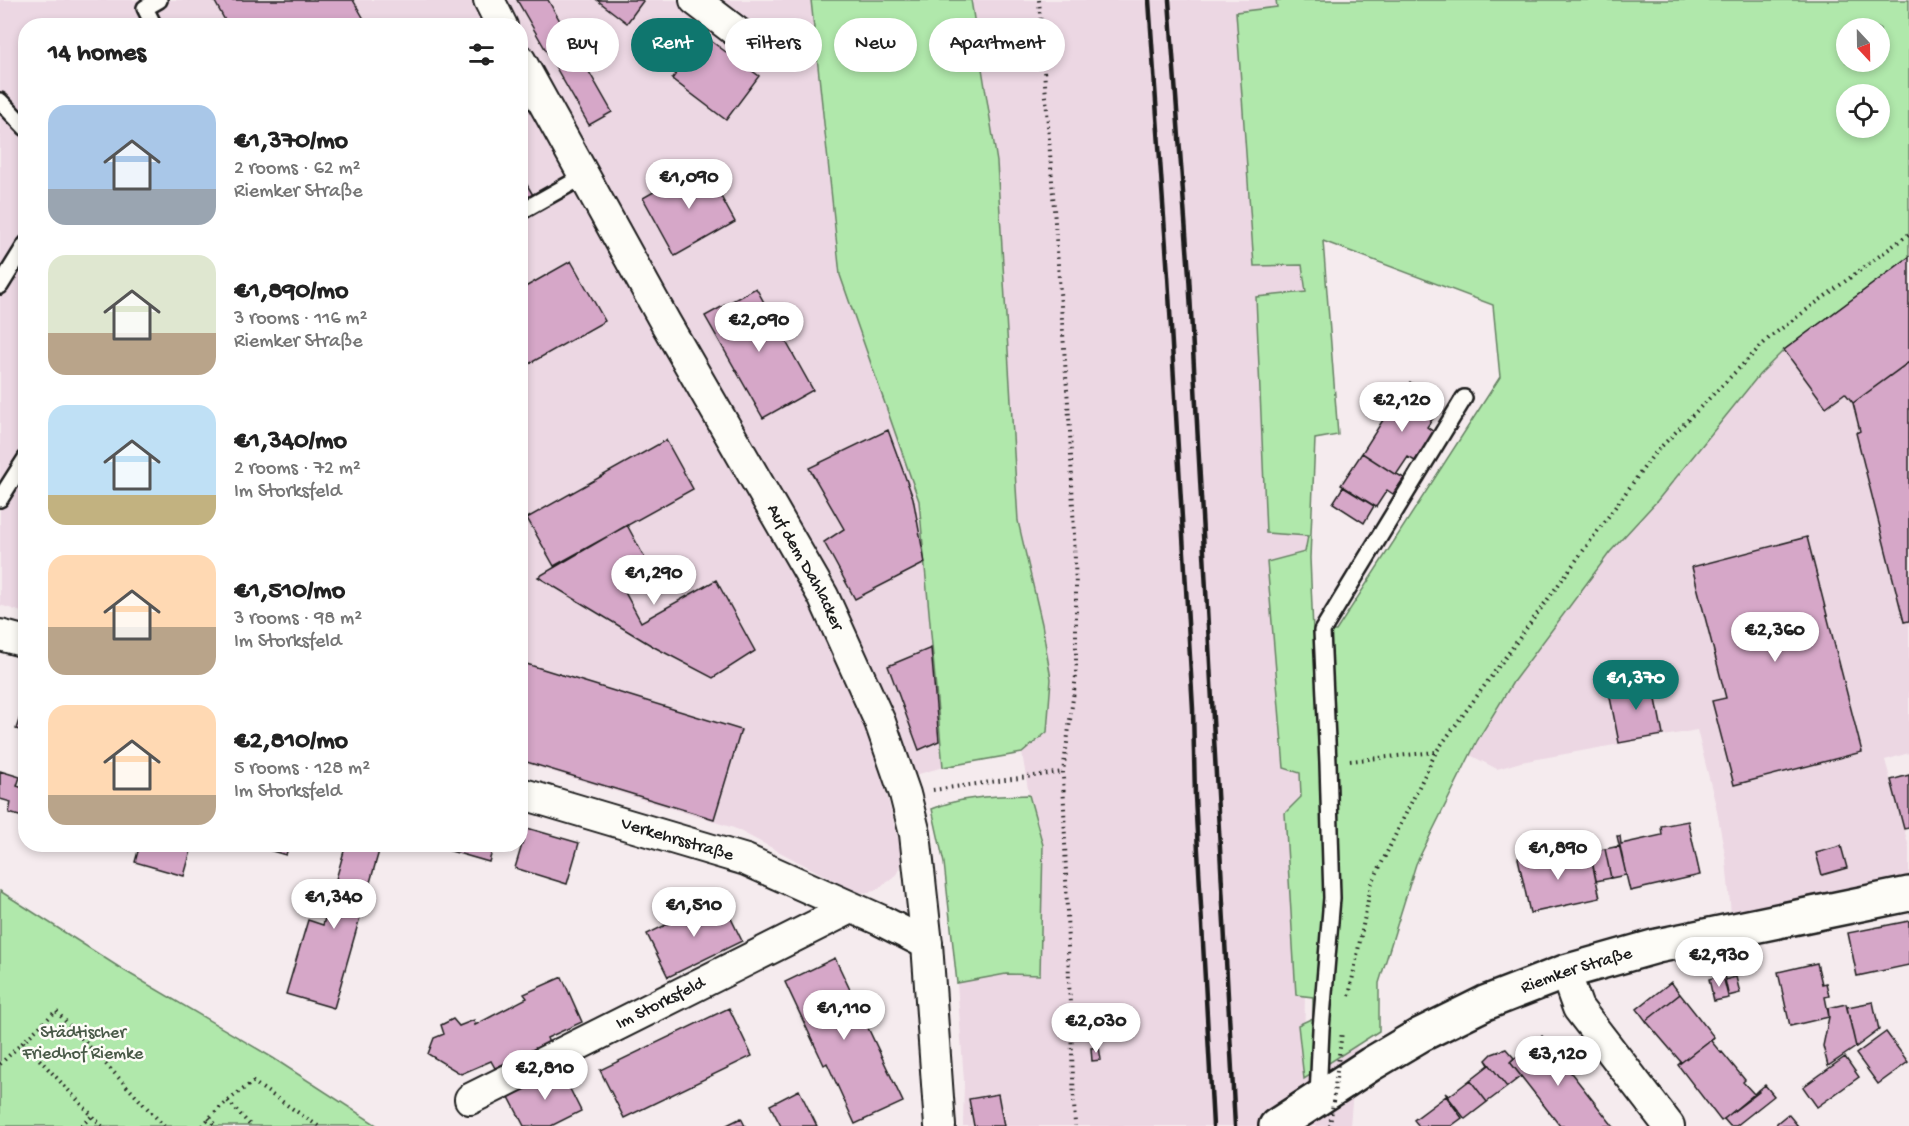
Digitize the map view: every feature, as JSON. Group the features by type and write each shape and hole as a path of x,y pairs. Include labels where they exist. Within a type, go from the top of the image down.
{"street":[{"path":"489,0 497,18"},
{"path":"695,0 725,23"},
{"name":"Auf dem Dahlacker","path":"528,74 665,322 823,596 880,722 905,794 915,834 927,944 940,1126"},
{"path":"0,635 18,640"},
{"name":"Verkehrsstraße","path":"528,795 746,860 927,944"},
{"name":"Riemker Straße","path":"1276,1126 1324,1113 1371,1064 1420,1035 1485,1003 1565,972 1657,946 1909,894"},
{"name":"Im Storksfeld","path":"470,1099 851,908"},
{"path":"1565,972 1578,1008 1669,1126"}],"lane":[{"path":"150,18 145,8 159,0"},
{"path":"0,101 18,120"},
{"path":"528,208 584,176"},
{"path":"0,286 18,257"},
{"path":"1324,1113 1321,1029 1332,898 1322,631 1464,398"},
{"path":"0,499 18,471"}],"path":[{"path":"1039,0 1070,431 1076,587 1076,676 1063,772 1075,1126"},
{"path":"1348,998 1371,885 1436,752 1654,454 1770,337 1909,234"},
{"path":"1328,763 1436,752"},
{"path":"905,794 1063,772"},
{"path":"0,1064 56,1011 164,1126"},
{"path":"1324,1113 1344,1021"},
{"path":"23,1042 100,1125"},
{"path":"203,1126 209,1118 252,1082 318,1126"},
{"path":"228,1101 251,1126"},
{"path":"81,1126 92,1116"},
{"path":"209,1118 216,1126"}],"shaded area":[{"path":"0,0 811,0 813,18 725,18 725,72 819,72 840,275 919,501 943,767 884,784 900,846 901,864 892,879 874,891 864,893 854,891 734,828 528,764 528,18 18,18 18,611 0,605"},
{"path":"971,0 1290,0 1312,288 1304,1078 1357,1044 1350,1126 963,1126 964,1081 957,983 1006,974 1040,974 1043,845 1029,795 1022,753 1047,732 1051,679 1042,624 1018,521 997,162 983,72 1065,72 1065,18 974,18"},
{"path":"1909,257 1909,753 1885,760 1909,847 1909,876 1731,914 1726,860 1716,806 1697,730 1521,762 1497,769 1470,755 1513,682 1610,552 1657,501 1759,375 1784,350"}],"green space":[{"path":"811,0 971,0 974,18 929,18 929,72 983,72 997,162 1018,521 1042,624 1051,679 1047,732 1022,753 943,767 919,501 840,275 819,72 822,72 822,18 813,18"},
{"path":"1276,0 1909,0 1909,257 1784,350 1759,375 1657,501 1610,552 1513,682 1477,741 1416,864 1379,983 1379,1031 1304,1079 1298,1025 1313,1018 1313,997 1296,995 1285,813 1301,797 1300,773 1284,768 1267,562 1305,552 1308,536 1266,533 1256,297 1306,292 1302,265 1254,266 1236,12 1277,7","holes":["1323,241 1493,305 1500,377 1336,631 1313,631 1310,558 1315,439 1338,435"]},
{"path":"1029,795 1043,845 1040,975 1006,974 957,983 944,863 932,809 967,799"},
{"name":"Städtischer Friedhof Riemke","path":"0,891 125,971 273,1058 378,1126 0,1126"}],"building":[{"path":"214,0 353,0 363,18 224,18"},
{"path":"517,0 548,0 558,18 546,18 546,50 528,19"},
{"path":"597,0 642,0 643,1 627,23"},
{"path":"713,43 725,51 725,72 754,72 759,76 726,120 672,79 677,72 713,72"},
{"path":"558,72 589,72 612,112 589,125"},
{"path":"703,164 735,222 675,256 643,198"},
{"path":"528,187 533,195 528,198"},
{"path":"1909,257 1909,362 1853,403 1845,393 1826,407 1784,350"},
{"path":"571,261 605,321 528,364 528,285"},
{"path":"756,288 813,390 763,418 705,316"},
{"path":"1909,362 1909,621 1904,622 1856,433 1860,431 1853,403"},
{"path":"1410,382 1440,402 1435,409 1405,390"},
{"path":"1402,390 1438,411 1427,427 1434,432 1415,461 1408,457 1396,475 1362,453"},
{"path":"888,430 913,498 925,563 855,599 824,542 844,529 809,468"},
{"path":"666,440 693,489 554,566 528,517"},
{"path":"1362,453 1404,478 1393,494 1387,490 1376,507 1341,485"},
{"path":"1343,487 1374,506 1364,523 1333,503"},
{"path":"627,525 649,566 620,583 641,622 716,580 755,651 713,678 654,647 538,577"},
{"path":"1807,537 1862,752 1734,785 1712,701 1726,698 1692,567"},
{"path":"931,648 939,741 919,750 888,666"},
{"path":"528,664 741,730 714,819 528,762"},
{"path":"1652,679 1663,735 1619,743 1608,687"},
{"path":"0,771 18,776 18,816 9,813 11,802 0,799"},
{"path":"1909,775 1909,828 1904,829 1891,780"},
{"path":"1688,821 1700,875 1630,891 1617,836 1620,836 1621,844 1662,835 1661,826"},
{"path":"528,828 579,843 567,884 515,868 520,852 528,852"},
{"path":"1585,843 1588,843 1600,898 1530,913 1518,858 1545,852 1547,861 1587,852"},
{"path":"1620,846 1626,875 1611,878 1605,849"},
{"path":"1841,846 1847,868 1822,875 1816,853"},
{"path":"1605,849 1611,878 1596,881 1590,852"},
{"path":"138,852 191,852 184,876 135,862"},
{"path":"344,852 379,852 334,1008 286,994 308,920 323,925"},
{"path":"454,852 492,852 489,862"},
{"path":"721,898 742,941 668,977 647,934"},
{"path":"1909,921 1909,965 1857,976 1848,933"},
{"path":"835,958 903,1102 855,1124 827,1063 824,1065 785,982"},
{"path":"1817,963 1822,984 1826,983 1829,996 1825,997 1829,1017 1790,1026 1778,972"},
{"path":"1724,975 1729,998 1714,1001 1709,979"},
{"path":"562,977 582,1022 547,1038 549,1043 495,1068 491,1061 461,1074 428,1054 434,1038 444,1034 441,1025 453,1019 459,1026 474,1020 475,1025 527,998 524,994"},
{"path":"1736,977 1740,993 1728,996 1724,980"},
{"path":"1671,982 1680,994 1646,1021 1637,1009"},
{"path":"1680,994 1714,1037 1678,1065 1681,1062 1646,1021"},
{"path":"1873,1002 1879,1030 1856,1047 1847,1007"},
{"path":"1846,1004 1856,1047 1828,1066 1823,1046 1829,1017 1828,1008"},
{"path":"729,1008 752,1056 624,1118 600,1070"},
{"path":"1886,1032 1908,1062 1878,1084 1856,1054"},
{"path":"1542,1036 1613,1126 1560,1126 1510,1062"},
{"path":"1714,1037 1711,1041 1745,1080 1743,1082 1754,1094 1758,1090 1759,1092 1721,1121 1678,1065"},
{"path":"1099,1047 1101,1060 1092,1061 1091,1048"},
{"path":"1506,1049 1514,1058 1510,1062 1521,1076 1507,1087 1486,1060 1492,1054"},
{"path":"1845,1057 1859,1077 1817,1107 1803,1087"},
{"path":"1486,1060 1507,1087 1487,1102 1470,1080 1489,1065"},
{"path":"560,1069 581,1111 551,1126 524,1126 508,1095"},
{"path":"1470,1080 1487,1102 1465,1119 1445,1093 1449,1096"},
{"path":"1765,1085 1774,1096 1736,1126 1730,1126 1724,1119"},
{"path":"799,1090 817,1126 781,1126 770,1105"},
{"path":"998,1094 1004,1126 974,1126 969,1099"},
{"path":"1446,1096 1462,1118 1451,1126 1419,1126 1414,1120"},
{"path":"1788,1114 1798,1126 1776,1126 1777,1123"},
{"path":"741,1118 745,1126 725,1126"}],"railway":[{"path":"1149,0 1168,276 1193,709 1195,796 1213,1126"},
{"path":"1169,0 1189,275 1235,1126"}]}
